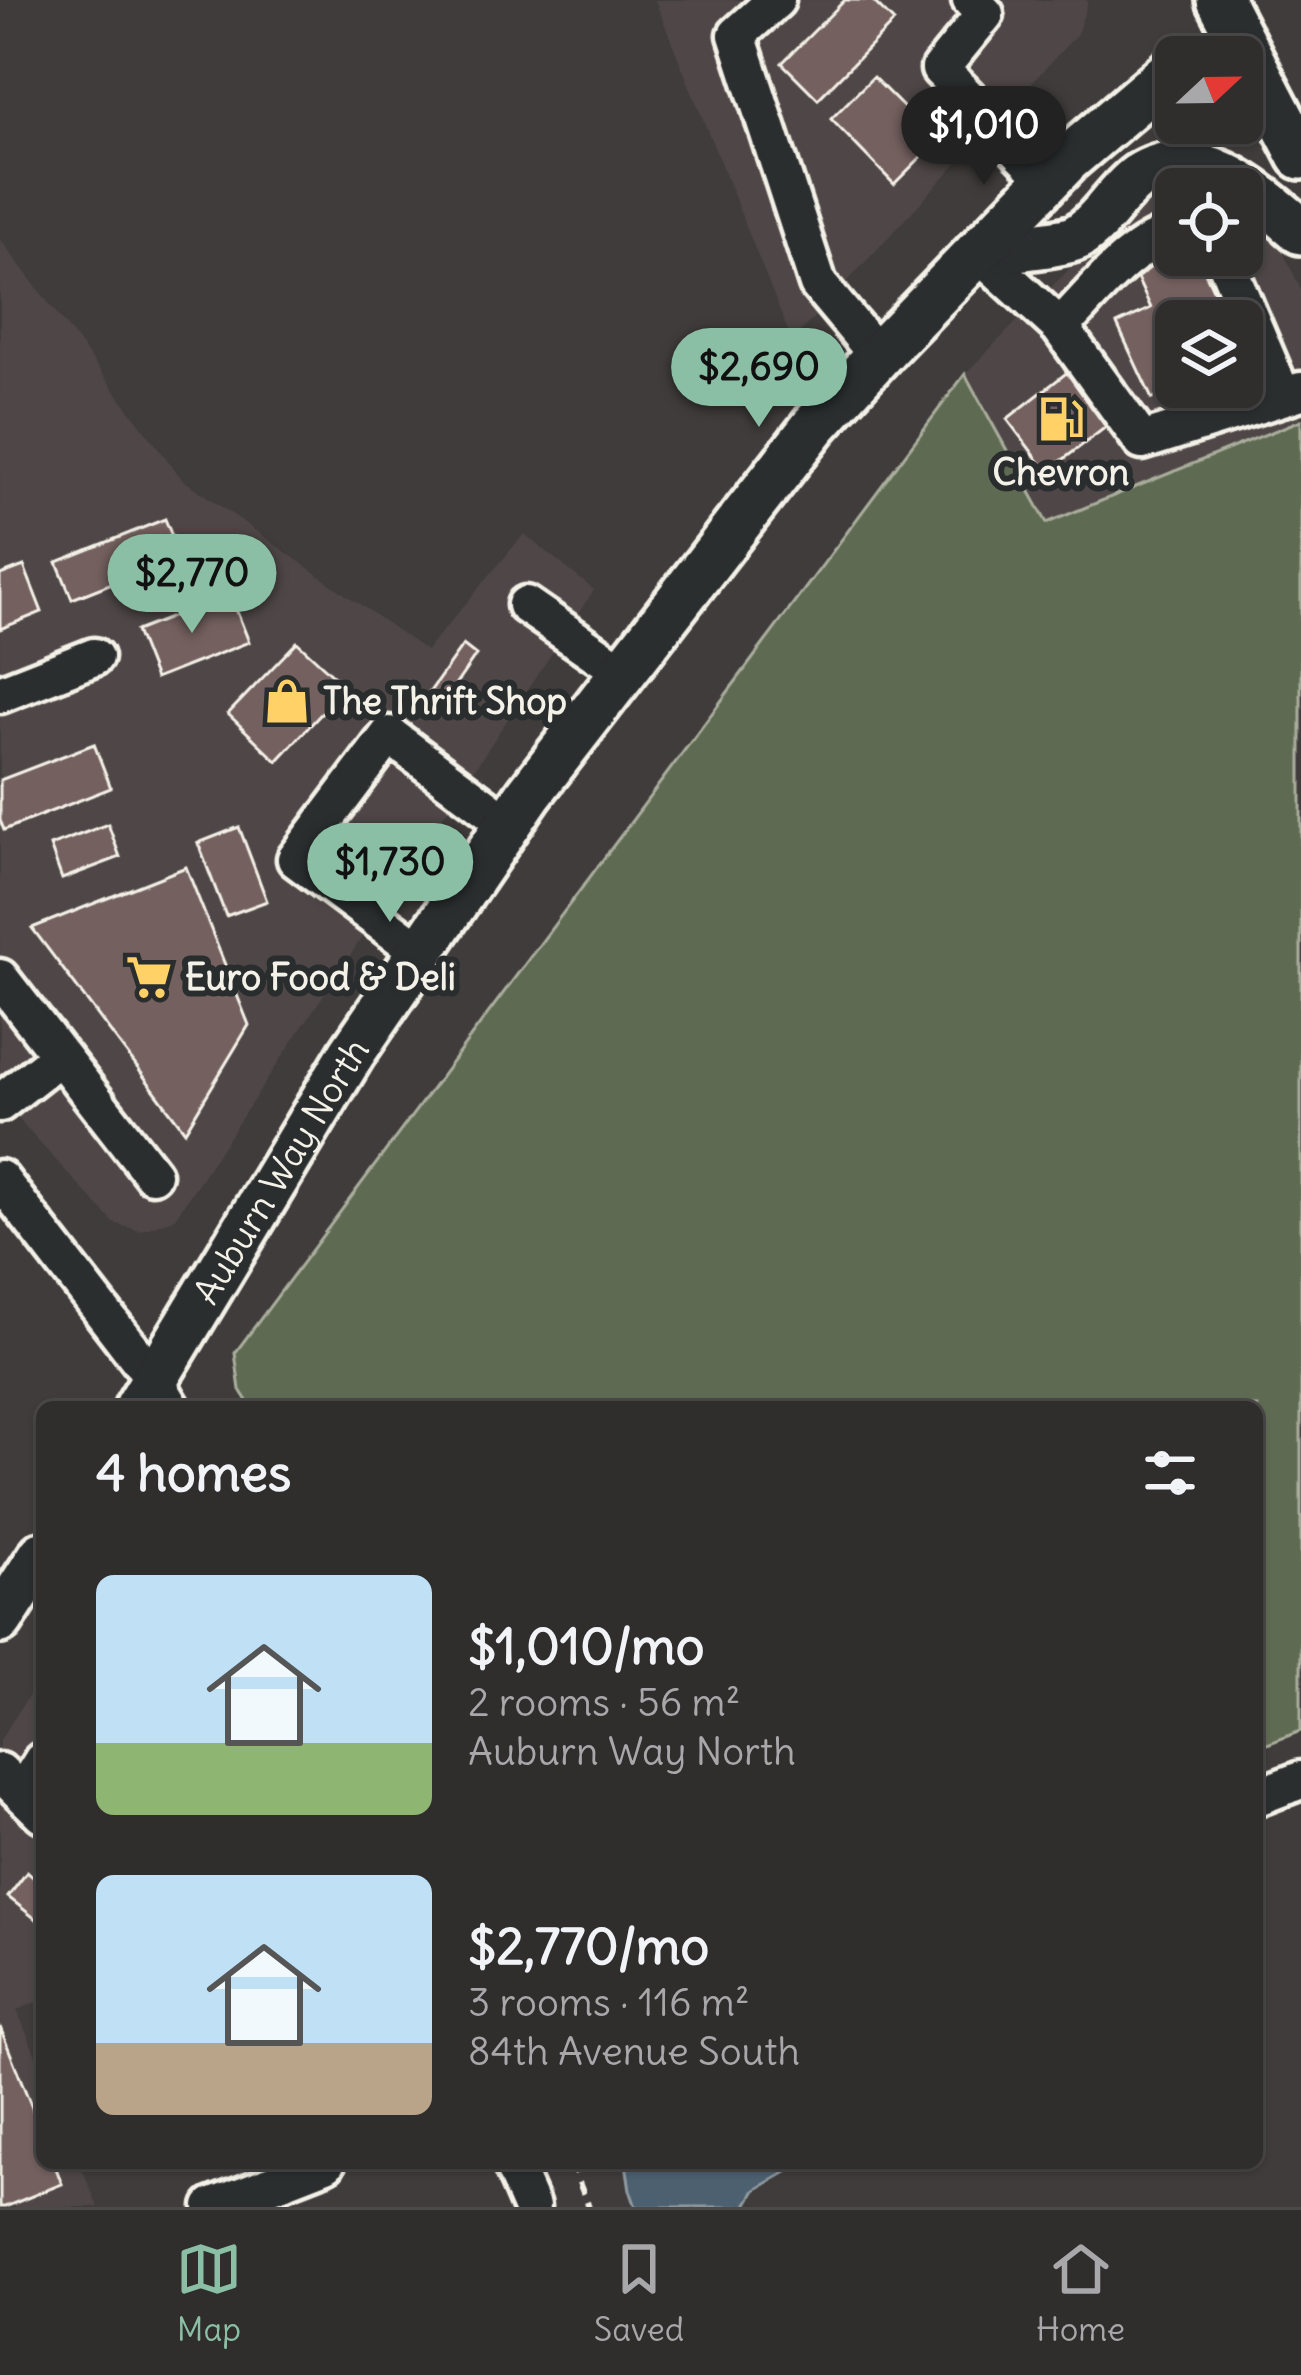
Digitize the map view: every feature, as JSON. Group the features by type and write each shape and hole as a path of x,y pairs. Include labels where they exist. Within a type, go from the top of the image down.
{"main road":[{"path":"1207,36 1234,7 1301,156"},
{"name":"Auburn Way North","path":"155,1398 352,1053 508,824 623,673 816,424 1048,180 1155,86"},
{"path":"978,252 1077,238 1138,177 1176,162 1204,166 1257,193 1301,231"},
{"path":"3,1612 36,1564"}],"street":[{"path":"776,0 737,35 818,284 878,356"},
{"path":"971,0 985,14 940,69 1048,180"},
{"path":"1060,328 1127,259 1155,240"},
{"path":"978,252 1060,328 1142,440 1292,394 1233,276"},
{"path":"526,605 623,673"},
{"path":"0,694 94,657"},
{"path":"421,952 296,859 388,735 508,824"},
{"path":"0,978 152,1174"},
{"path":"0,1102 60,1056"},
{"path":"0,1180 155,1398"},
{"path":"1263,1796 1301,1780"},
{"path":"213,2207 311,2169"},
{"path":"515,2169 531,2207"}],"path":[{"path":"573,2169 589,2207"}],"shaded area":[{"path":"655,0 1087,0 1087,5 1077,34 792,341"},
{"path":"1155,200 1155,276 1263,276 1263,224 1279,243 1301,290 1301,420 1047,523 965,374 1117,221"},
{"path":"0,239 182,479 426,651 524,534 594,590 174,1219 140,1231 114,1223 0,1096"},
{"path":"36,1684 36,2002 17,2010 36,2056 36,2169 82,2169 98,2207 0,2207 0,1740"}],"green space":[{"path":"965,374 1047,523 1301,420 1301,1731 1263,1746 1263,1401 247,1401 240,1390 235,1353"}],"water":[{"path":"627,2169 792,2169 755,2190 745,2207 636,2207"}],"building":[{"path":"845,0 872,0 894,22 818,99 782,63"},
{"path":"873,77 937,141 894,184 831,119"},
{"path":"1155,260 1155,276 1207,276 1218,300 1155,300 1152,399 1117,324 1151,308 1133,270"},
{"name":"Chevron","path":"1074,367 1115,420 1047,472 1007,419"},
{"path":"165,519 180,556 72,599 57,562"},
{"path":"24,566 42,612 0,629 0,575"},
{"path":"230,594 249,642 155,679 136,631"},
{"name":"The Thrift Shop","path":"297,642 346,687 277,761 228,714"},
{"path":"463,645 476,655 443,703 429,693"},
{"path":"94,744 111,788 4,830 0,780"},
{"path":"108,824 120,857 62,879 50,846"},
{"path":"239,827 267,901 226,916 198,843"},
{"name":"Euro Food & Deli","path":"186,867 249,1025 185,1131 32,928"},
{"path":"27,1872 36,1874 36,1919 8,1897"},
{"path":"0,2027 36,2118 36,2169 56,2169 62,2184 0,2207"}],"place":[{"name":"Chevron","path":"1061,419"},
{"name":"The Thrift Shop","path":"287,701"},
{"name":"Euro Food & Deli","path":"149,977"}]}
